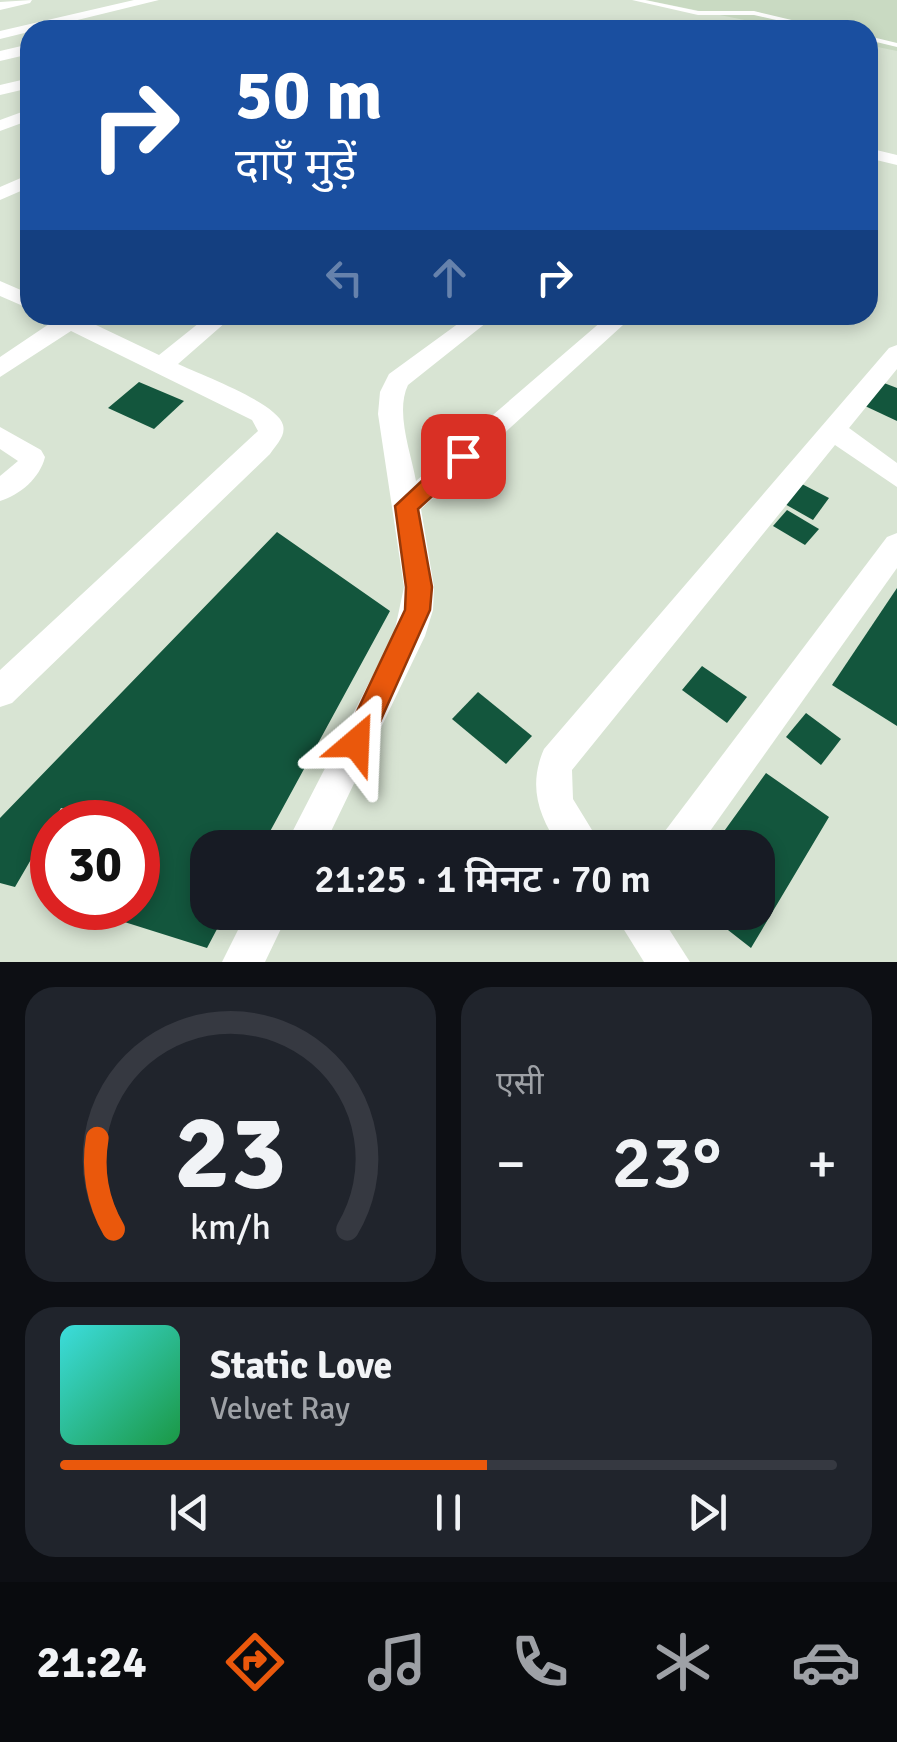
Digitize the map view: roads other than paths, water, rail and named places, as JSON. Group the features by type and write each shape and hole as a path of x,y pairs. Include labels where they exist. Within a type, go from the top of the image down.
{"street":[{"path":"0,6 25,0"},
{"path":"65,20 152,0"},
{"path":"0,368 54,325"},
{"path":"0,692 260,448 271,432 270,422 261,414 77,325"},
{"path":"160,366 211,325"},
{"path":"312,830 409,636 418,610 419,587 391,414 392,392 409,370 470,325"},
{"path":"406,506 612,325"},
{"path":"571,830 553,798 552,772 557,761 897,353"},
{"path":"833,430 897,477"},
{"path":"0,436 32,458 29,468 0,491"},
{"path":"688,830 897,545"},
{"path":"243,962 260,930"},
{"path":"645,930 669,962"}],"lane":[{"path":"634,0 698,13 754,13 785,20"}]}
